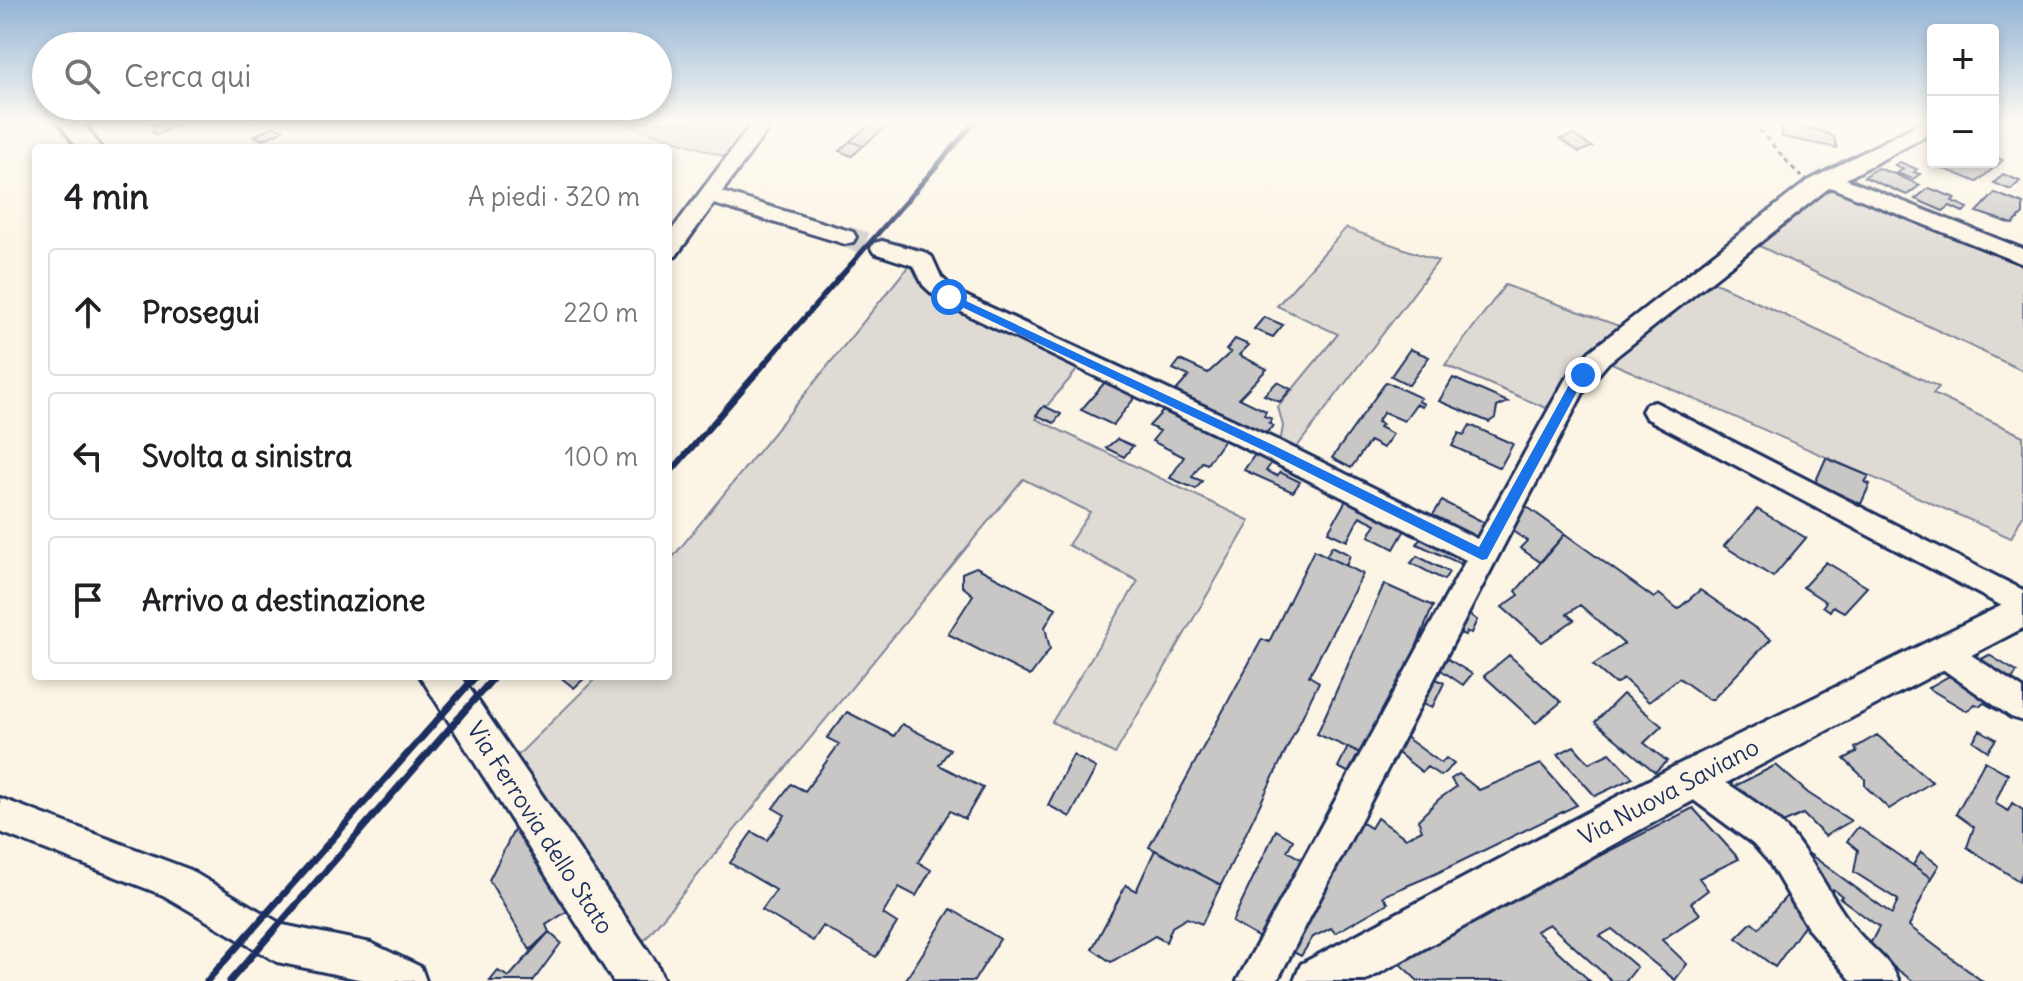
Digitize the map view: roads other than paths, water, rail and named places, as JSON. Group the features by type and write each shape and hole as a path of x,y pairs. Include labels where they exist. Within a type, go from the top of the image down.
{"main road":[{"name":"Via Nuova Saviano","path":"1318,981 1692,779 2023,610"},
{"name":"Via Ferrovia dello Stato","path":"442,680 640,981"}],"street":[{"path":"672,246 731,168"},
{"path":"1256,981 1574,386 1599,357 1821,183 1850,168"},
{"path":"1821,183 2023,257"},
{"path":"711,196 845,237"},
{"path":"882,248 924,262 931,280 949,297 1256,442 1482,555"},
{"path":"1655,411 2023,604"},
{"path":"1942,652 2023,707"},
{"path":"1692,779 1766,832 1782,850 1822,917 1846,948 1880,981"},
{"path":"0,815 175,882 277,943 371,962 407,981"}],"tunnel":[{"path":"845,237 882,248"}],"railway":[{"path":"778,348 935,168"},
{"path":"672,470 780,346"},
{"path":"207,981 472,680"},
{"path":"230,981 492,680"}]}
